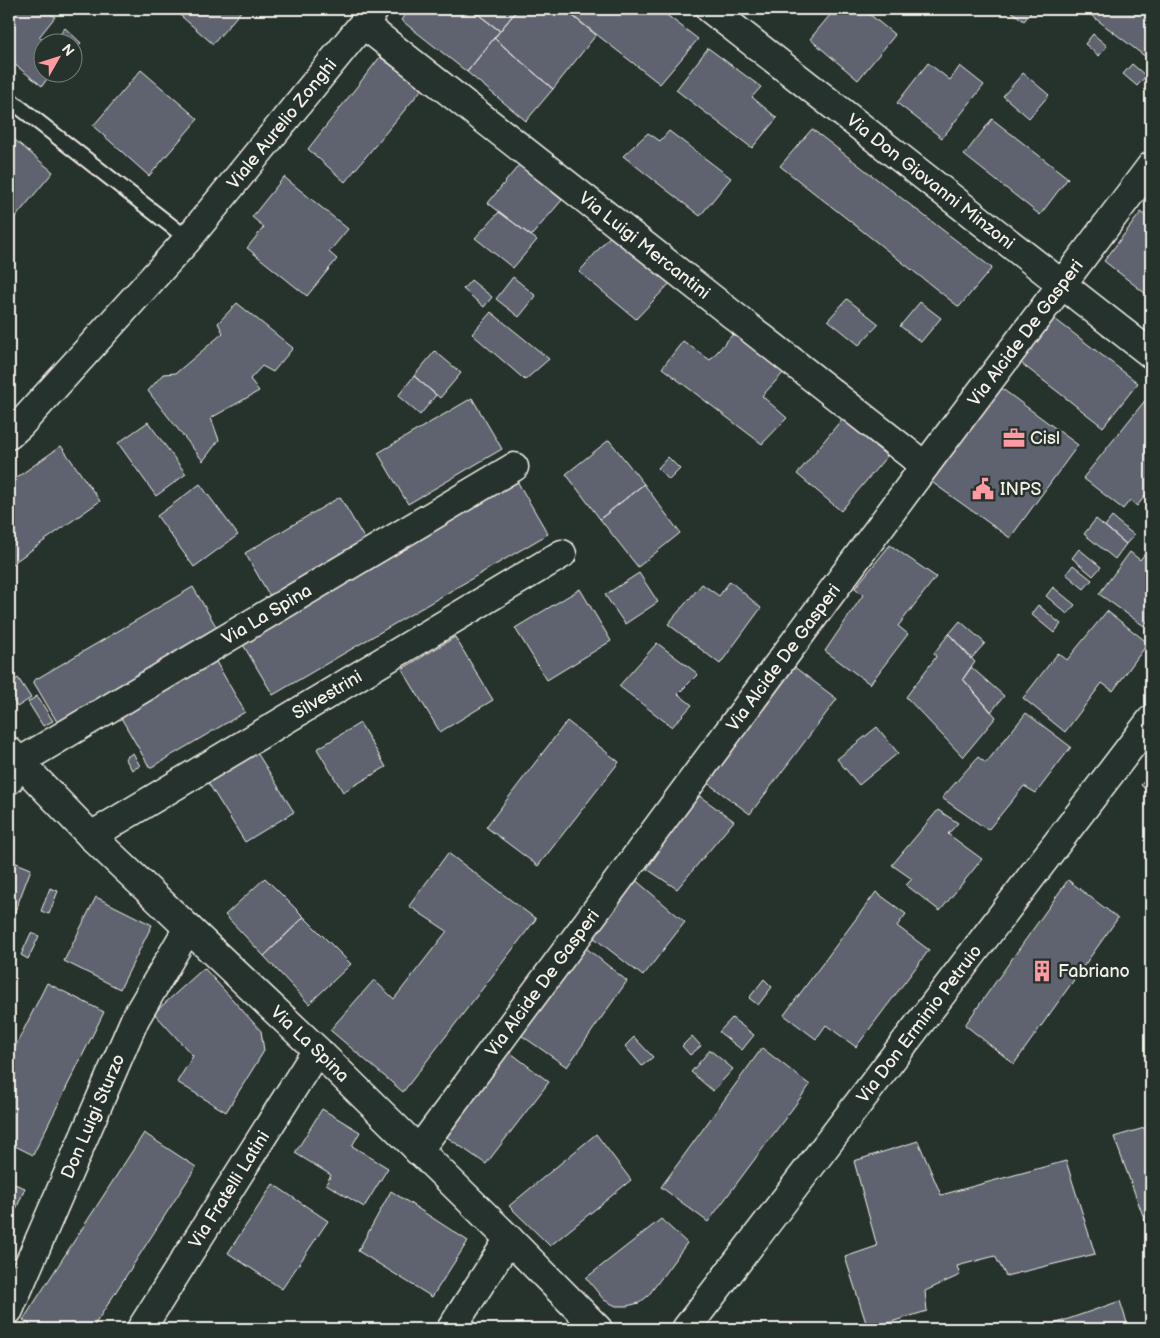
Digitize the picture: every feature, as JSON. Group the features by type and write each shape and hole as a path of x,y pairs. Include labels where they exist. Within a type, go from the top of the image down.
{"street":[{"name":"Via Don Giovanni Minzoni","path":"710,9 1151,354"},
{"name":"Viale Aurelio Zonghi","path":"9,435 20,426 188,239 369,17"},
{"name":"Via Luigi Mercantini","path":"369,17 925,466"},
{"name":"Via Alcide De Gasperi","path":"418,1150 925,466 1151,166"},
{"name":"Via La Spina","path":"514,467 12,764 91,836 317,1050 598,1329"},
{"name":"Silvestrini","path":"91,836 562,554"},
{"name":"Via Don Erminio Petruio","path":"686,1329 1151,720"},
{"name":"Don Luigi Sturzo","path":"9,1310 135,1019 188,928"},
{"name":"Via Fratelli Latini","path":"141,1329 317,1050"},
{"path":"451,1329 509,1239"}],"lane":[{"path":"9,98 188,239"}],"building":[{"path":"9,9 45,9 55,17 43,32 32,32 32,78 9,60"},
{"path":"173,9 243,9 213,44"},
{"path":"409,9 471,9 500,31 467,72 401,20"},
{"path":"471,9 518,9 500,31"},
{"path":"518,9 564,9 596,35 553,89 494,38"},
{"path":"564,9 659,9 698,39 660,84"},
{"path":"835,9 863,9 895,35 858,80 810,39"},
{"path":"1008,9 1034,9 1024,21"},
{"path":"1083,9 1151,9 1151,61"},
{"path":"1093,34 1107,46 1099,56 1085,44"},
{"path":"494,38 553,89 526,121 467,72"},
{"path":"708,48 761,87 752,97 777,118 752,148 676,90"},
{"path":"380,57 422,89 345,182 308,149"},
{"path":"928,63 950,80 960,66 984,85 942,138 897,103"},
{"path":"1132,64 1146,76 1137,86 1123,74"},
{"path":"141,70 198,119 149,176 93,126"},
{"path":"1023,73 1049,95 1029,118 1003,96"},
{"path":"37,82 45,82 42,86"},
{"path":"992,119 1068,178 1040,215 964,155"},
{"path":"812,129 992,268 959,307 780,166"},
{"path":"669,131 731,178 700,216 623,156 648,133 660,141"},
{"path":"9,135 53,172 9,225"},
{"path":"519,165 562,200 531,236 488,203"},
{"path":"284,177 348,229 329,252 337,259 307,296 247,248 264,227 252,217"},
{"path":"499,212 537,240 513,268 475,238"},
{"path":"1141,212 1151,220 1151,298 1104,261"},
{"path":"611,235 671,282 636,319 579,272"},
{"path":"513,277 536,296 519,317 496,299"},
{"path":"471,280 492,297 484,307 463,289"},
{"path":"847,299 879,324 859,345 828,320"},
{"path":"920,302 941,318 921,342 900,326"},
{"path":"237,303 293,348 273,372 262,366 250,379 259,391 211,418 219,440 203,461 148,391 163,374 176,373 223,333 218,323"},
{"path":"491,312 549,359 525,380 472,334"},
{"path":"1051,316 1138,383 1103,427 1017,360"},
{"path":"734,333 785,371 762,396 787,418 762,444 662,368 683,341 710,360"},
{"path":"435,351 461,373 440,398 414,376"},
{"path":"414,376 436,395 420,415 398,396"},
{"path":"997,385 1078,445 1010,538 926,478"},
{"path":"1151,393 1151,500 1145,496 1137,506 1130,500 1123,509 1083,478"},
{"path":"472,398 502,449 408,504 378,453"},
{"path":"842,419 887,456 841,511 797,474"},
{"path":"148,422 186,474 156,496 118,443"},
{"path":"609,440 644,484 600,519 566,474"},
{"path":"61,446 100,501 9,566 9,483"},
{"path":"668,457 680,469 669,480 658,468"},
{"path":"517,481 548,534 273,695 242,643"},
{"path":"200,484 238,535 194,567 157,516"},
{"path":"644,484 680,533 638,567 600,519"},
{"path":"340,497 371,550 275,605 245,553"},
{"path":"1112,517 1134,535 1126,544 1105,526"},
{"path":"1096,519 1126,544 1115,559 1084,534"},
{"path":"890,545 936,577 898,626 908,634 870,684 825,651 863,595 855,588"},
{"path":"1151,546 1151,616 1144,626 1099,594 1130,552 1140,560"},
{"path":"1079,549 1101,567 1093,576 1072,558"},
{"path":"1073,565 1092,580 1084,589 1066,574"},
{"path":"639,573 658,602 625,624 605,595"},
{"path":"730,581 761,608 720,664 668,624 702,584 719,596"},
{"path":"193,587 220,633 60,727 33,681"},
{"path":"1053,587 1075,605 1067,614 1046,596"},
{"path":"580,589 611,641 547,680 515,628"},
{"path":"1038,605 1061,624 1054,633 1031,614"},
{"path":"1107,611 1148,643 1113,691 1102,683 1065,732 1023,698 1058,653 1067,660"},
{"path":"960,621 985,643 971,659 949,634"},
{"path":"949,634 975,662 963,679 996,717 963,757 906,697 936,657 934,653"},
{"path":"455,637 493,700 440,732 402,669"},
{"path":"657,643 698,674 678,694 692,705 672,727 619,686"},
{"path":"215,660 245,712 150,768 120,716"},
{"path":"789,663 837,699 750,814 702,779"},
{"path":"971,667 1004,696 991,712 963,679"},
{"path":"18,678 31,698 17,707 9,693 9,684"},
{"path":"37,696 53,721 43,726 28,702"},
{"path":"1026,713 1071,747 1036,793 1024,786 988,830 942,798 978,757 986,763"},
{"path":"567,721 619,762 538,866 486,827"},
{"path":"360,723 386,767 343,792 317,749"},
{"path":"877,727 898,753 859,785 837,759"},
{"path":"256,751 294,812 245,842 207,781"},
{"path":"133,753 140,766 132,770 125,758"},
{"path":"1151,773 1151,795 1141,785"},
{"path":"694,792 734,821 677,889 647,869 660,850 652,845"},
{"path":"938,810 958,823 948,834 982,859 940,911 906,885 912,879 892,865"},
{"path":"448,853 536,919 403,1092 330,1030 374,980 394,999 447,931 409,906"},
{"path":"9,860 31,869 9,927"},
{"path":"632,877 685,922 643,976 589,934"},
{"path":"265,878 304,917 264,956 225,915"},
{"name":"Fabriano","path":"1068,880 1118,918 1014,1064 965,1025"},
{"path":"50,888 58,891 49,914 41,911"},
{"path":"876,892 906,914 897,926 929,950 856,1047 826,1025 816,1039 784,1015"},
{"path":"96,897 152,925 120,989 64,961"},
{"path":"304,917 351,964 309,1004 264,956"},
{"path":"31,933 39,936 28,959 21,955"},
{"path":"580,943 627,981 567,1067 515,1031"},
{"path":"204,968 261,1031 264,1051 226,1112 177,1082 193,1056 154,1013"},
{"path":"764,979 772,987 758,1005 749,998"},
{"path":"47,983 104,1012 33,1155 9,1143 9,1059"},
{"path":"732,1018 754,1035 742,1050 719,1032"},
{"path":"692,1036 701,1046 690,1055 682,1046"},
{"path":"634,1037 653,1057 642,1066 625,1046"},
{"path":"503,1047 549,1082 486,1164 441,1133"},
{"path":"762,1048 810,1085 708,1222 661,1187"},
{"path":"710,1050 733,1069 713,1091 691,1072"},
{"path":"322,1109 360,1132 352,1146 388,1168 364,1207 326,1184 331,1175 295,1153"},
{"path":"1151,1126 1151,1228 1148,1229 1114,1137"},
{"path":"144,1133 196,1167 92,1329 37,1329 23,1320"},
{"path":"596,1134 631,1180 550,1246 509,1206"},
{"path":"918,1141 941,1195 1066,1161 1095,1254 1006,1276 995,1256 957,1266 960,1275 925,1291 927,1311 868,1329 845,1257 877,1246 854,1161"},
{"path":"9,1182 25,1188 9,1226"},
{"path":"273,1184 328,1221 282,1289 228,1253"},
{"path":"391,1191 468,1241 432,1297 358,1251"},
{"path":"661,1219 687,1243 648,1296 639,1303 616,1306 604,1300 586,1278"},
{"path":"1120,1301 1129,1329 1056,1329 1054,1324"}],"place":[{"name":"Cisl","path":"1014,438"},
{"name":"INPS","path":"983,489"},
{"name":"Fabriano","path":"1042,971"}]}
